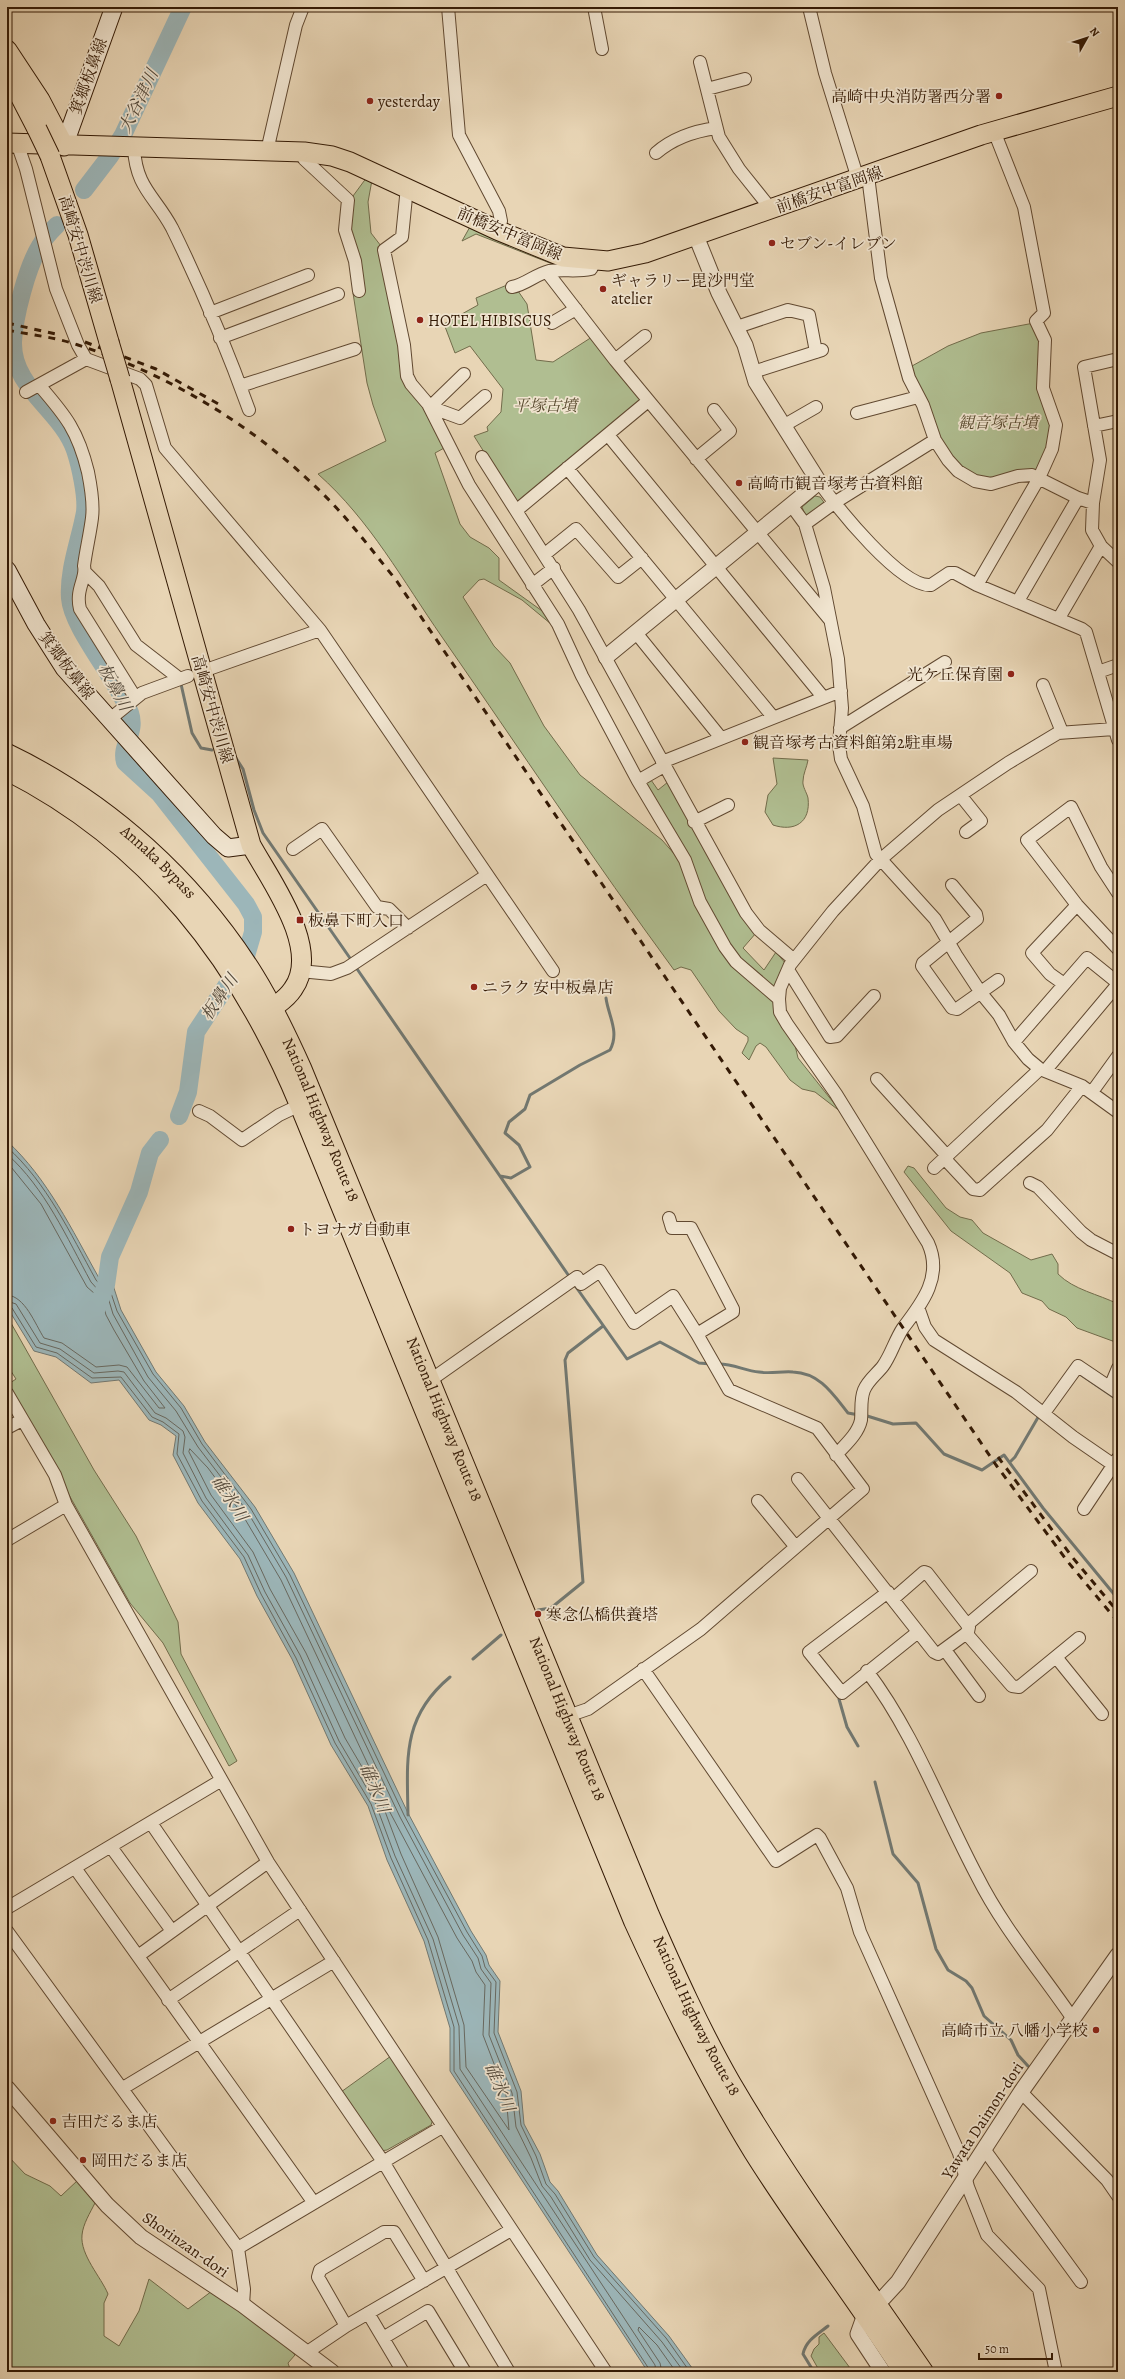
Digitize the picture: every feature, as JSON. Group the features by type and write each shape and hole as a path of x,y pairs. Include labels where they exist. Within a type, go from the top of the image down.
{"highway":[{"name":"Annaka Bypass","path":"7,754 33,766 120,824 185,884 265,1012"},
{"name":"Annaka Bypass","path":"7,770 59,800 95,824 129,851 188,912 237,966"},
{"name":"National Highway Route 18","path":"265,1012 269,1036 422,1385 560,1719 704,2035 762,2135 871,2309 904,2372"},
{"name":"National Highway Route 18","path":"265,1012 301,1068 422,1385"},
{"name":"National Highway Route 18","path":"871,2309 923,2372"}],"main road":[{"name":"箕郷板鼻線","path":"57,151 114,7"},
{"path":"7,50 40,100 57,151"},
{"path":"7,71 37,129 57,151"},
{"name":"前橋安中富岡線","path":"12,143 57,151 94,147 304,152 332,156 350,162 407,187 497,230 564,257 595,261 623,258 645,253 994,131 1118,96"},
{"name":"高崎安中渋川線","path":"57,151 76,228 251,845 296,930 301,948 300,971 294,988 286,998 265,1012"},
{"name":"箕郷板鼻線","path":"7,570 52,652 114,715 129,740 222,844 228,848 251,845"}],"street":[{"path":"267,151 296,25 303,7"},
{"path":"448,7 459,135 499,211 501,221 497,230"},
{"path":"594,7 602,49"},
{"path":"809,7 825,72 863,177 881,278 909,378 923,405 935,440 958,471 975,480 991,484 1026,475 1039,478 1078,498 1093,503"},
{"path":"700,62 716,128 724,146 771,210"},
{"path":"707,89 745,79"},
{"path":"656,153 664,145 701,130 716,128"},
{"path":"977,585 1039,478 1052,449 1056,425 1043,388 1045,340 1036,321 1044,313 1024,207 994,131"},
{"path":"12,143 44,241 56,289 78,345 86,359 140,379 146,385 165,448 320,630 553,972"},
{"path":"134,148 136,170 143,186 171,227 210,313 249,410"},
{"path":"304,152 304,159 348,200 345,230 355,261 359,291"},
{"path":"407,187 402,236 384,250 404,345 407,376 410,384 430,407 469,485 558,624 582,676 638,781 685,860 700,902 725,947 736,962 778,999"},
{"path":"696,236 719,293 737,327 758,387 834,503 897,571 905,576 925,585 937,582 951,572 955,573 977,585 1059,618 1079,627 1086,632 1117,735 1062,732 1008,763 938,810 880,860 833,911 793,959 780,988 778,999 780,1012 836,1094 928,1243 934,1261 934,1274 918,1307 903,1329 883,1366 864,1390 856,1432 836,1454"},
{"path":"512,288 521,286 547,272 563,268 586,270 592,269 595,261"},
{"path":"547,272 648,401 831,621"},
{"path":"210,313 308,275"},
{"path":"220,338 338,294"},
{"path":"552,323 576,309"},
{"path":"737,327 788,310 809,315 820,351 753,372"},
{"path":"615,360 645,336"},
{"path":"240,386 356,350"},
{"path":"86,359 34,388 66,416 83,450 92,501 92,517 84,566 85,572 78,594 80,609 132,699"},
{"path":"1118,359 1084,367 1100,460 1093,503 1092,530 1101,546 1118,562"},
{"path":"430,407 464,374"},
{"path":"430,407 460,418 485,396"},
{"path":"857,413 918,397"},
{"path":"517,510 608,436 648,401"},
{"path":"783,426 816,407"},
{"path":"696,459 730,432 714,410"},
{"path":"1094,426 1118,421"},
{"path":"608,436 823,697"},
{"path":"805,524 834,503 935,440"},
{"path":"482,457 554,568 606,657 729,885 758,930 793,959"},
{"path":"568,468 773,717"},
{"path":"606,657 637,634 756,532 819,482"},
{"path":"1018,601 1078,498"},
{"path":"791,505 805,524 824,588 838,659 842,708 839,745 841,759 863,806 876,854 935,919 981,993 1000,1015 1014,1042 1028,1059 1043,1070 1087,1089 1118,1112"},
{"path":"545,554 576,529 618,577 642,558"},
{"path":"1059,618 1101,546"},
{"path":"532,584 554,568"},
{"path":"85,572 99,586 136,645 184,677 132,699 114,715"},
{"path":"206,670 320,630"},
{"path":"637,634 721,738"},
{"path":"840,728 945,662"},
{"path":"1098,672 1118,665"},
{"path":"1043,684 1062,732"},
{"path":"638,781 663,764 721,738 841,691"},
{"path":"961,796 981,821 966,832"},
{"path":"694,822 728,805"},
{"path":"1118,893 1101,867 1071,808 1027,840 1077,905 1118,949"},
{"path":"293,849 322,829 377,908 389,909 408,928"},
{"path":"300,971 331,974 339,972 487,875"},
{"path":"952,885 976,914 977,919 950,943 923,962 922,966 952,1008 957,1009 998,980"},
{"path":"1064,984 1050,974 1032,953 1077,905"},
{"path":"934,1168 1043,1070 1118,984 1087,958 1014,1042"},
{"path":"787,972 790,973 830,1037 837,1036 874,996"},
{"path":"877,1079 973,1189 980,1190 1047,1130 1118,1056"},
{"path":"199,1111 210,1116 242,1140 279,1115 300,1105"},
{"path":"1030,1183 1038,1187 1091,1240 1118,1254"},
{"path":"669,1218 672,1228 691,1228 733,1309 733,1312 697,1334"},
{"path":"422,1385 577,1277 582,1284 600,1271 634,1323 672,1296 697,1334 728,1390 817,1428 863,1489 794,1546 716,1618 588,1709 560,1719"},
{"path":"918,1307 925,1326 934,1340 1016,1392 1073,1437 1117,1464 1084,1509"},
{"path":"1044,1413 1078,1366 1114,1390 1118,1368"},
{"path":"7,1393 55,1475 66,1505 100,1562 220,1781 268,1862 511,2230 602,2371"},
{"path":"7,1428 22,1420"},
{"path":"798,1479 918,1632 934,1652 938,1654 945,1650 1031,1571"},
{"path":"758,1501 794,1546"},
{"path":"7,1540 66,1505"},
{"path":"918,1632 867,1671 842,1693 809,1652 924,1572 927,1573 967,1629 1012,1686 1019,1687 1079,1638"},
{"path":"945,1650 979,1696"},
{"path":"1056,1657 1102,1714"},
{"path":"643,1670 776,1860 817,1835 820,1838 847,1888 860,1932 959,2153 987,2235 1039,2289 1056,2372"},
{"path":"867,1671 884,1693 921,1761 977,1877 1004,1923 1073,2019"},
{"path":"7,1908 220,1781"},
{"path":"151,1823 384,2163 508,2372"},
{"path":"111,1846 172,1931"},
{"path":"138,1956 268,1862"},
{"path":"75,1868 198,2043 314,2203"},
{"path":"168,2000 300,1910"},
{"path":"7,1931 123,2088 238,2248 244,2288 243,2305"},
{"name":"Yawata Daimon-dori","path":"871,2309 898,2282 1021,2092 1118,1955"},
{"path":"123,2088 334,1962"},
{"name":"Shorinzan-dori","path":"7,2088 107,2205 141,2237 243,2305 332,2372"},
{"path":"1021,2092 1107,2180 1118,2196"},
{"path":"238,2248 384,2163 442,2127"},
{"path":"984,2149 1081,2282"},
{"path":"306,2353 346,2326 511,2230"},
{"path":"346,2326 318,2277 320,2270 384,2232 394,2232 424,2281"},
{"path":"871,2309 860,2324 858,2334 883,2372"},
{"path":"383,2338 428,2311 465,2372"},
{"path":"368,2313 403,2372"}],"green space":[{"path":"367,177 372,180 368,202 371,233 381,246 419,400 446,447 435,453 460,524 470,537 489,548 499,558 499,580 545,613 551,624 522,600 484,579 479,580 463,597 494,646 510,663 544,726 580,775 662,840 676,856 691,881 722,948 775,998 794,1041 798,1058 841,1112 815,1092 802,1089 790,1080 766,1047 760,1043 756,1046 749,1060 742,1053 748,1041 748,1037 736,1029 719,1011 691,970 681,967 674,970 615,888 370,531 337,492 318,474 386,441 367,383 353,293 360,292 348,229 353,196"},
{"path":"471,225 571,265 555,265 476,234 462,241"},
{"name":"平塚古墳","path":"507,285 518,291 527,304 536,360 553,362 592,337 639,395 640,405 521,501 514,500 474,436 488,431 487,427 501,412 503,389 470,346 455,353 444,324 478,305 476,298"},
{"name":"観音塚古墳","path":"1034,323 1043,342 1053,426 1049,448 1038,472 992,481 987,480 971,473 957,462 945,449 928,417 921,399 912,366 948,346 981,333"},
{"path":"815,496 820,497 826,505 806,517 802,507"},
{"path":"773,758 808,760 803,783 808,798 808,807 807,814 800,824 788,827 773,825 765,812 768,795 777,784"},
{"path":"649,777 658,790 668,782 756,933 743,948 764,970 776,952 786,964 773,990 727,946 644,781"},
{"path":"908,1166 914,1168 946,1208 960,1217 972,1220 983,1233 1031,1260 1052,1254 1058,1264 1058,1274 1064,1279 1079,1288 1118,1304 1118,1343 1077,1328 1066,1317 1049,1309 1042,1301 1022,1293 1010,1273 951,1231 904,1172"},
{"path":"7,1316 94,1470 136,1536 178,1622 181,1654 237,1761 229,1766 163,1643 130,1603 7,1385 16,1379 7,1365"},
{"path":"391,2056 433,2119 431,2125 387,2150 380,2151 341,2092"},
{"path":"7,2155 25,2174 50,2186 61,2196 78,2180 95,2203 84,2227 82,2243 92,2266 108,2294 104,2303 104,2336 119,2346 139,2311 149,2279 188,2309 212,2291 284,2344 295,2355 288,2363 291,2372 7,2372"},
{"path":"824,2333 853,2372 820,2372 811,2356 814,2349 819,2344 819,2337"}],"water":[{"name":"碓氷川","path":"7,1141 22,1156 47,1188 99,1278 106,1285 113,1285 121,1310 156,1372 184,1406 205,1442 255,1507 294,1573 408,1813 471,1931 486,1955 489,1965 500,1981 498,2032 521,2091 524,2124 540,2154 550,2182 558,2191 597,2255 669,2336 695,2372 648,2372 450,2071 450,2028 424,1941 387,1860 368,1806 331,1745 292,1659 257,1596 240,1559 198,1503 173,1455 176,1436 161,1425 149,1420 119,1380 91,1383 56,1357 34,1351 7,1307"}],"waterway":[{"name":"大谷津川","path":"84,190 110,156 123,135 183,7"},
{"name":"板鼻川","path":"57,225 42,243 30,266 16,319 13,342 15,358 20,373 28,386 68,436 75,450 81,472 85,498 85,512 71,577 70,598 73,610 86,639 124,700 130,713 132,720 125,750 125,762 159,793 246,904 253,917 253,932 246,956 196,1032 188,1092 179,1116"},
{"path":"7,293 17,315"},
{"path":"181,684 192,733 201,748 212,750"},
{"path":"234,755 243,769 254,810 263,833 352,961"},
{"path":"355,966 571,1279"},
{"path":"500,1176 511,1178 530,1167 519,1145 505,1133 509,1122 525,1109 530,1095 580,1065 610,1050 613,1043 614,1030 606,998"},
{"name":"板鼻川","path":"97,1308 106,1285 110,1257 139,1192 150,1153 160,1140"},
{"path":"576,1287 627,1359 660,1342 699,1363 711,1364"},
{"path":"538,1610 551,1608 583,1582 565,1360 568,1353 603,1326"},
{"path":"717,1364 767,1373 793,1372 811,1376 825,1386 848,1413 859,1415"},
{"path":"1077,1372 1118,1400"},
{"path":"1010,1462 1015,1457 1040,1414"},
{"path":"864,1415 893,1424 916,1423 944,1454 982,1470 1004,1455 1043,1508 1118,1599"},
{"path":"473,1659 501,1635"},
{"path":"408,1815 408,1757 415,1723 423,1707 434,1692 450,1677"},
{"path":"839,1699 847,1727 858,1746"},
{"path":"875,1782 893,1854 918,1883 936,1949 948,1970 966,1981 972,1988 984,2016 1011,2040 1018,2055 1028,2066"},
{"path":"814,2372 803,2354 810,2341 828,2326"}],"railway":[{"path":"7,323 60,335"},
{"path":"7,330 52,338 78,345 148,372 181,389 245,428 303,475 347,520 396,580 996,1465 1068,1562 1118,1622"},
{"path":"85,342 156,369 222,406"},
{"path":"998,1457 1073,1558 1118,1612"}],"place":[{"name":"高崎中央消防署西分署","path":"999,96"},
{"name":"yesterday","path":"370,101"},
{"name":"セブン-イレブン","path":"772,243"},
{"name":"ギャラリー毘沙門堂 atelier","path":"603,289"},
{"name":"HOTEL HIBISCUS","path":"420,320"},
{"name":"高崎市観音塚考古資料館","path":"739,483"},
{"name":"光ケ丘保育園","path":"1011,674"},
{"name":"観音塚考古資料館第2駐車場","path":"745,742"},
{"name":"板鼻下町入口","path":"300,920"},
{"name":"ニラク 安中板鼻店","path":"474,987"},
{"name":"トヨナガ自動車","path":"291,1229"},
{"name":"寒念仏橋供養塔","path":"538,1614"},
{"name":"高崎市立 八幡小学校","path":"1096,2030"},
{"name":"吉田だるま店","path":"53,2121"},
{"name":"岡田だるま店","path":"83,2160"}]}
